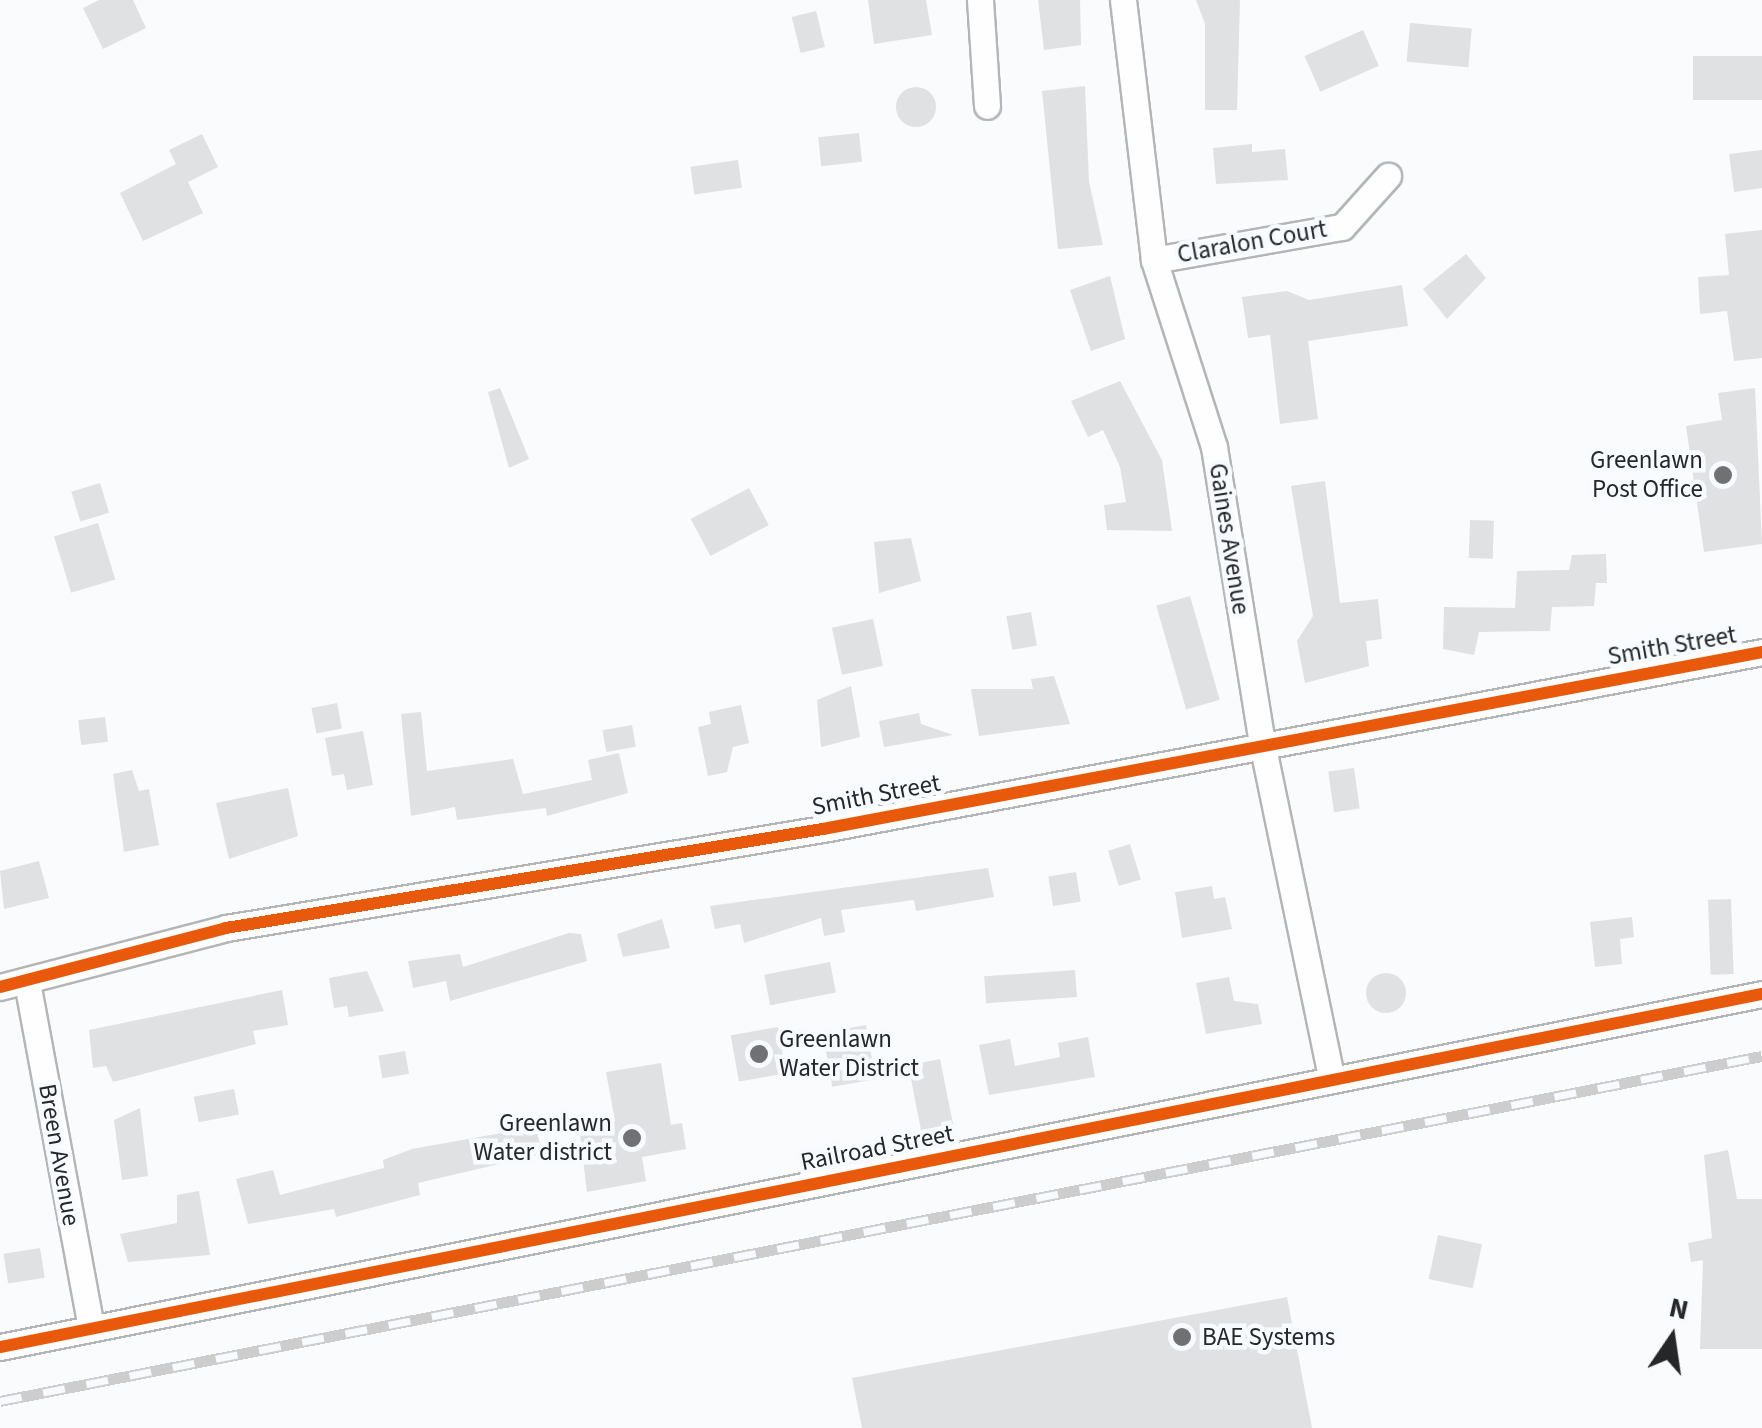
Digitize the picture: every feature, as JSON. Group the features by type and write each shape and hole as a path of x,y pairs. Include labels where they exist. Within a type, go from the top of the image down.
{"street":[{"path":"980,0 987,106"},
{"name":"Gaines Avenue","path":"1123,0 1154,260 1214,447 1262,743 1332,1080"},
{"name":"Claralon Court","path":"1154,260 1342,226 1388,176"},
{"name":"Smith Street","path":"0,987 226,928 823,829 1262,743 1762,652"},
{"name":"Breen Avenue","path":"27,982 91,1328"},
{"name":"Railroad Street","path":"0,1347 1762,994"}],"building":[{"path":"99,0 133,0 146,28 103,49 83,8"},
{"path":"868,0 926,0 932,35 874,44"},
{"path":"1038,0 1080,0 1081,45 1044,50"},
{"path":"1196,0 1240,0 1237,110 1205,110 1205,24"},
{"path":"816,11 825,47 801,53 792,17"},
{"path":"1410,23 1472,28 1468,67 1407,62"},
{"path":"1363,30 1379,66 1320,92 1305,56"},
{"path":"1693,56 1762,56 1762,100 1693,100"},
{"path":"1085,86 1089,182 1103,245 1058,249 1042,91"},
{"path":"916,87 930,93 936,107 930,121 916,127 902,121 896,107 902,93"},
{"path":"859,133 862,162 821,166 818,137"},
{"path":"202,134 218,167 188,182 203,213 143,241 120,193 176,164 169,150"},
{"path":"1252,144 1252,152 1285,149 1288,180 1216,184 1213,148"},
{"path":"1762,150 1762,188 1734,192 1729,154"},
{"path":"738,160 742,188 694,194 690,167"},
{"path":"1762,230 1762,358 1734,361 1727,311 1700,314 1698,277 1729,275 1725,234"},
{"path":"1466,254 1486,278 1447,319 1423,289"},
{"path":"1110,276 1125,339 1091,351 1070,290"},
{"path":"1402,285 1408,326 1308,341 1318,419 1280,424 1270,335 1248,338 1242,297 1287,291 1309,300"},
{"path":"1120,381 1162,460 1172,531 1107,530 1104,505 1126,502 1120,467 1103,430 1088,437 1071,401"},
{"path":"500,388 529,459 509,468 488,392"},
{"path":"1755,388 1762,544 1704,552 1686,426 1722,420 1718,393"},
{"path":"1325,481 1340,603 1378,599 1382,639 1366,641 1369,666 1305,683 1297,641 1313,616 1291,486"},
{"path":"100,483 109,513 80,521 71,492"},
{"path":"749,488 769,525 710,556 691,519"},
{"path":"1470,520 1494,521 1493,559 1469,558"},
{"path":"98,523 115,579 71,593 54,536"},
{"path":"911,538 921,581 879,593 874,542"},
{"path":"1606,554 1607,583 1596,583 1594,606 1552,607 1550,631 1479,632 1474,655 1443,649 1444,607 1515,608 1517,571 1569,570 1572,555"},
{"path":"1190,596 1220,700 1186,709 1156,606"},
{"path":"1031,612 1037,645 1012,650 1006,616"},
{"path":"873,619 883,666 842,675 832,628"},
{"path":"1054,676 1070,724 979,736 971,689 1033,689 1031,679"},
{"path":"851,686 860,737 821,747 817,700"},
{"path":"337,703 342,729 316,733 311,708"},
{"path":"741,705 749,743 733,747 727,772 708,776 698,727 711,724 709,712"},
{"path":"421,712 427,771 513,759 523,794 592,780 588,760 619,753 628,793 547,816 546,808 457,820 455,807 411,816 401,714"},
{"path":"919,713 921,724 953,735 884,747 879,721"},
{"path":"105,717 108,742 81,745 78,720"},
{"path":"632,725 636,747 606,752 602,730"},
{"path":"363,731 373,785 347,790 344,774 332,776 325,738"},
{"path":"1354,768 1360,809 1334,812 1328,772"},
{"path":"132,770 139,791 149,789 159,845 124,852 113,774"},
{"path":"288,788 298,836 229,859 216,803"},
{"path":"1130,844 1141,879 1119,886 1108,851"},
{"path":"39,861 49,898 4,909 0,871"},
{"path":"988,868 994,897 916,911 914,900 841,910 845,932 824,936 821,918 744,943 740,924 715,929 710,906"},
{"path":"1076,872 1081,902 1053,906 1048,876"},
{"path":"1212,886 1214,899 1225,897 1232,929 1182,938 1175,892"},
{"path":"1731,899 1734,974 1711,975 1708,900"},
{"path":"1632,917 1634,937 1620,939 1622,964 1595,967 1590,922"},
{"path":"662,919 670,948 623,957 617,934"},
{"path":"569,933 581,934 587,961 450,1001 446,981 413,988 408,961 460,954 463,967"},
{"path":"830,962 836,992 770,1005 764,975"},
{"path":"1075,970 1077,997 986,1003 984,976"},
{"path":"367,971 384,1011 349,1017 347,1006 334,1008 329,978"},
{"path":"1386,973 1400,979 1406,993 1400,1007 1386,1013 1372,1007 1366,993 1372,979"},
{"path":"1229,977 1234,1001 1258,1004 1262,1024 1206,1034 1196,983"},
{"path":"282,990 288,1025 253,1031 256,1044 113,1082 106,1066 93,1068 89,1030"},
{"path":"866,1025 876,1079 832,1087 823,1033"},
{"name":"Greenlawn Water District","path":"778,1027 786,1073 739,1082 731,1035"},
{"path":"1088,1037 1095,1077 989,1095 979,1045 1010,1039 1015,1066 1060,1057 1058,1043"},
{"path":"405,1051 409,1074 382,1078 378,1056"},
{"path":"940,1059 953,1124 921,1130 911,1079 922,1077 920,1063"},
{"name":"Greenlawn Water district","path":"661,1063 671,1125 682,1123 686,1149 642,1157 646,1181 587,1192 579,1127 615,1121 606,1072"},
{"path":"234,1089 239,1115 199,1122 194,1097"},
{"path":"140,1108 148,1176 122,1180 114,1120"},
{"path":"536,1127 542,1154 418,1183 420,1195 336,1217 334,1209 248,1224 236,1179 273,1170 280,1195 384,1168 383,1160 412,1149"},
{"path":"1728,1150 1737,1199 1762,1199 1762,1349 1700,1349 1703,1260 1691,1262 1688,1243 1712,1238 1704,1155"},
{"path":"199,1191 210,1255 128,1262 120,1234 177,1223 177,1195"},
{"path":"1438,1235 1482,1244 1473,1288 1429,1279"},
{"path":"40,1248 45,1278 8,1283 3,1254"},
{"name":"BAE Systems","path":"1287,1297 1312,1428 862,1428 852,1378"}],"railway":[{"path":"0,1401 1762,1056"}],"cycle path":[{"path":"0,987 226,928 823,829 1762,652"},
{"path":"0,1347 1762,994"}],"place":[{"name":"Greenlawn Post Office","path":"1723,475"},
{"name":"Greenlawn Water District","path":"759,1054"},
{"name":"Greenlawn Water district","path":"632,1138"},
{"name":"BAE Systems","path":"1182,1337"}]}
